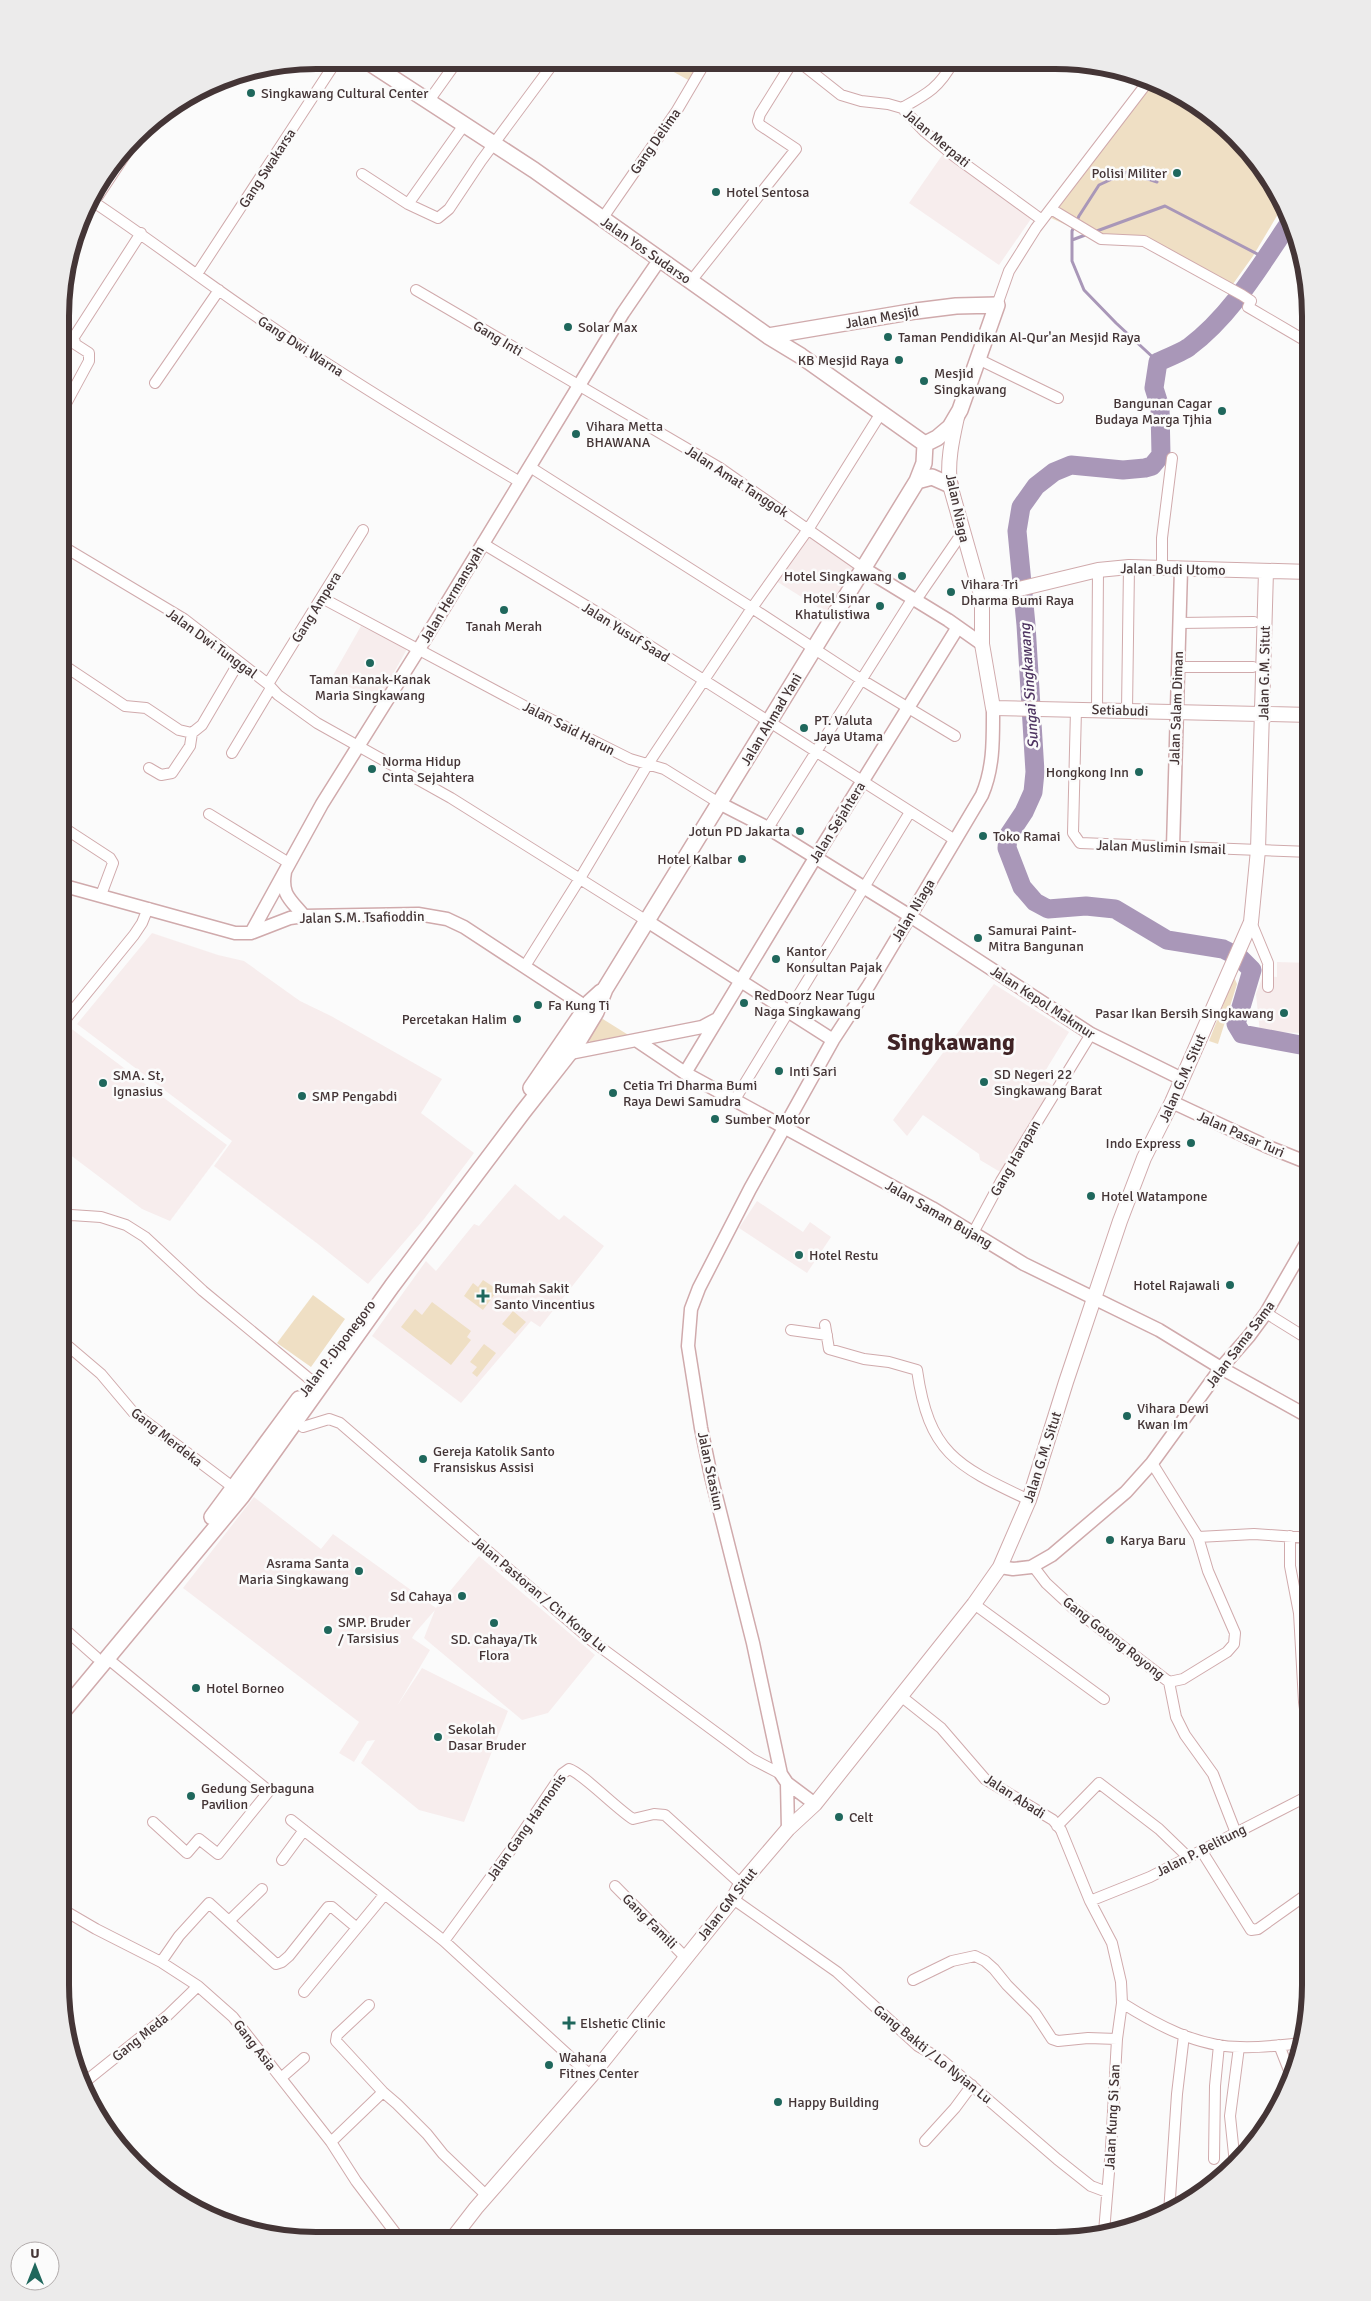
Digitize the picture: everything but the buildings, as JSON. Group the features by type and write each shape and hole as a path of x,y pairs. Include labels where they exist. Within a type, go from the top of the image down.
{"main road":[{"name":"Jalan Yos Sudarso","path":"378,69 534,170 768,336 801,356 925,444"},
{"name":"Jalan Mesjid","path":"768,336 916,311 964,305 997,305"},
{"path":"925,444 937,438 950,427 957,416 997,305"},
{"path":"801,356 812,330"},
{"name":"Jalan Niaga","path":"957,416 948,472 962,532 982,598"},
{"name":"Jalan Ahmad Yani","path":"605,989 917,481 924,463 925,444"},
{"path":"917,481 932,477 950,485"},
{"name":"Jalan Budi Utomo","path":"982,598 1098,570 1129,567 1302,572"},
{"name":"Jalan G.M. Situt","path":"1000,1567 1029,1500 1092,1299 1144,1158 1172,1102 1249,929 1258,850 1266,571"},
{"path":"982,598 982,644 993,708"},
{"name":"Setiabudi","path":"993,708 1302,715"},
{"name":"Jalan P. Diponegoro","path":"69,1703 234,1488 256,1467 312,1381 490,1140 530,1090 586,1007 605,989"},
{"name":"Jalan P. Diponegoro","path":"69,1690 102,1658 190,1561 256,1467 523,1112 570,1053 596,1012 605,989"},
{"name":"Jalan GM Situt","path":"458,2232 591,2076 733,1899 741,1884 788,1829 815,1804 902,1697 974,1604 1000,1567"}],"street":[{"name":"Gang Swakarsa","path":"197,274 331,69"},
{"path":"428,102 452,69"},
{"path":"362,174 408,204 438,218 448,208 549,69"},
{"name":"Gang Delima","path":"602,219 676,112 701,69"},
{"path":"691,281 796,149 760,125 758,121 760,114 788,69"},
{"name":"Jalan Merpati","path":"807,69 834,92 841,95 861,101 888,104 902,108 925,132 954,156 1042,220"},
{"path":"902,108 930,93 938,86 949,69"},
{"path":"997,305 1009,271 1016,258 1042,220 1145,86"},
{"path":"408,204 464,125"},
{"name":"Gang Dwi Warna","path":"96,203 219,290 358,384 520,482"},
{"path":"1051,209 1089,233 1108,241 1144,241 1235,291 1251,301 1248,307 1302,339"},
{"path":"69,397 90,356 86,350 75,344 74,337 141,233"},
{"name":"Jalan Hermansyah","path":"251,933 322,804 580,387 623,313 660,259"},
{"path":"155,383 219,290"},
{"name":"Gang Inti","path":"416,290 580,387"},
{"path":"978,359 1058,398"},
{"name":"Jalan Amat Tanggok","path":"580,387 720,468 809,528 863,568"},
{"path":"525,966 580,880 648,764 702,680 809,528 881,413"},
{"path":"1162,568 1162,538 1172,458"},
{"path":"530,467 862,680 955,736"},
{"name":"Gang Ampera","path":"232,753 269,686 363,530"},
{"path":"768,828 915,599 962,532"},
{"name":"Jalan Yusuf Saad","path":"482,543 603,616 955,840"},
{"name":"Jalan Dwi Tunggal","path":"69,550 184,619 318,723 451,798 647,922"},
{"path":"1127,710 1129,567"},
{"path":"863,568 915,599 982,644"},
{"name":"Jalan Salam Diman","path":"1173,847 1180,569"},
{"path":"1097,709 1098,570"},
{"name":"Jalan Said Harun","path":"322,598 419,648 530,709 630,759 664,768 719,803"},
{"path":"1179,623 1254,622"},
{"name":"Jalan Sejahtera","path":"685,1073 958,627"},
{"path":"149,768 161,775 172,773 190,746 192,733 202,724 239,662"},
{"path":"1177,667 1253,667"},
{"path":"69,669 125,706 146,708 179,730 192,733"},
{"name":"Jalan Niaga","path":"785,1128 833,1040 982,795 989,779 993,708"},
{"name":"Jalan Muslimin Ismail","path":"1076,709 1074,837 1080,844 1302,852"},
{"name":"Jalan Kepol Makmur","path":"719,803 768,828 910,916 1091,1034 1182,1079"},
{"path":"734,1101 910,812"},
{"path":"208,814 287,865 283,885 285,894 304,916"},
{"path":"69,831 110,858 113,863 101,895"},
{"name":"Jalan S.M. Tsafioddin","path":"69,891 101,895 222,931 251,933 290,918 304,916 418,914 440,917 464,926 586,1007"},
{"path":"69,1015 134,935 142,923 148,908"},
{"path":"647,922 833,1040"},
{"path":"1249,929 1268,963 1268,987"},
{"path":"570,1053 702,1027 719,1018"},
{"name":"Gang Harapan","path":"973,1233 1001,1180 1091,1034"},
{"name":"Jalan Saman Bujang","path":"636,1040 685,1073 734,1101 932,1208 1024,1264 1092,1299"},
{"name":"Jalan Pasar Turi","path":"1172,1102 1266,1146 1302,1160"},
{"name":"Jalan Stasiun","path":"785,1128 750,1189 696,1293 688,1325 688,1346 711,1476 753,1643 784,1779 788,1829"},
{"path":"69,1216 101,1218 126,1225 146,1237 203,1291 312,1381"},
{"name":"Jalan Sama Sama","path":"1000,1567 1013,1569 1033,1566 1052,1555 1126,1492 1152,1463 1220,1368 1249,1336 1266,1313 1302,1251"},
{"path":"1092,1299 1160,1330 1220,1368 1302,1413"},
{"path":"1266,1313 1302,1335"},
{"path":"791,1330 826,1330 828,1349 864,1359 890,1362 917,1370 924,1410 938,1441 961,1464 1029,1500"},
{"name":"Gang Merdeka","path":"69,1347 101,1374 133,1412 234,1488"},
{"name":"Jalan Pastoran / Cin Kong Lu","path":"303,1427 329,1419 340,1423 592,1641 752,1759 784,1779"},
{"name":"Gang Gotong Royong","path":"1033,1566 1046,1583 1073,1608 1169,1682 1183,1679 1193,1674 1227,1652 1234,1644 1235,1633 1208,1571 1198,1537 1152,1463"},
{"path":"1198,1537 1254,1534 1302,1537"},
{"path":"1290,1536 1290,1566 1299,1613 1302,1666"},
{"path":"974,1604 1104,1699"},
{"path":"69,1632 270,1791 218,1854 200,1839 187,1853 153,1822"},
{"path":"1169,1682 1176,1716 1185,1735 1213,1774 1236,1833"},
{"name":"Jalan Abadi","path":"902,1697 941,1728 985,1779 1044,1814 1061,1830 1090,1901 1112,1943 1121,1982 1122,2003"},
{"name":"Jalan Gang Harmonis","path":"444,1941 510,1851 562,1774 569,1769 577,1773 608,1801 633,1819 654,1814 665,1815 741,1884"},
{"path":"784,1779 815,1804"},
{"path":"1057,1826 1099,1783 1133,1808 1184,1853"},
{"name":"Jalan P. Belitung","path":"1090,1901 1150,1877 1184,1853 1201,1850 1302,1799"},
{"path":"290,1820 444,1941 591,2076"},
{"path":"282,1860 304,1830"},
{"path":"1201,1850 1251,1930 1258,1929 1302,1898"},
{"name":"Gang Famili","path":"615,1886 685,1957"},
{"path":"229,1921 262,1889"},
{"path":"304,1992 385,1894"},
{"name":"Gang Bakti / Lo Nyian Lu","path":"733,1899 836,1972 918,2046 942,2060 1057,2159 1091,2186 1107,2192"},
{"path":"161,1962 179,1936 209,1903 276,1964 289,1956 328,1908 332,1907 357,1928"},
{"name":"Gang Asia","path":"69,1914 96,1930 161,1962 198,1986 233,2017 331,2142 356,2181 395,2232"},
{"path":"913,1980 952,1961 975,1956 985,1961 994,1969 1035,2013 1052,2039 1058,2041 1088,2038 1117,2039"},
{"name":"Gang Meda","path":"88,2080 167,2016 198,1986"},
{"path":"1122,2003 1184,2035 1219,2046 1239,2047 1296,2043"},
{"name":"Jalan Kung Si San","path":"1104,2228 1117,2039 1122,2003"},
{"path":"369,2005 337,2035 336,2040 383,2092 427,2134 443,2154 487,2196"},
{"path":"1170,2204 1177,2094 1184,2035"},
{"path":"1279,2045 1288,2068"},
{"path":"1214,2159 1215,2086 1219,2046"},
{"path":"1234,2156 1230,2116 1239,2047"},
{"path":"281,2078 304,2058"},
{"path":"924,2141 955,2108 972,2085"},
{"path":"331,2142 383,2092"}],"shaded area":[{"path":"668,69 696,69 690,81"},
{"path":"1149,88 1165,94 1193,110 1230,141 1261,178 1279,212 1253,256 1228,291 1144,244 1110,245 1051,218"},
{"path":"943,154 1033,216 999,265 909,203"},
{"path":"807,533 857,564 827,613 776,581"},
{"name":"Taman Kanak-Kanak Maria Singkawang","path":"361,626 407,649 377,703 332,677"},
{"name":"SMP Pengabdi","path":"152,933 218,955 244,961 300,1001 331,1016 442,1079 421,1113 474,1153 424,1219 368,1284 214,1166 232,1141 77,1024"},
{"name":"Pasar Ikan Bersih Singkawang","path":"1277,962 1302,963 1302,1033 1260,1032 1256,994 1263,976 1277,977"},
{"path":"1234,977 1237,984 1218,1044 1209,1041"},
{"name":"SD Negeri 22 Singkawang Barat","path":"994,984 1069,1032 1041,1078 1055,1087 1002,1173 980,1160 979,1154 923,1115 907,1136 893,1120"},
{"path":"598,1016 630,1036 590,1044 589,1038"},
{"name":"SMA. St, Ignasius","path":"69,1027 227,1145 170,1221 142,1209 69,1154"},
{"name":"Rumah Sakit Santo Vincentius","path":"515,1184 559,1220 564,1215 604,1246 540,1327 531,1321 461,1403 372,1336 426,1261 436,1271 474,1224 479,1226"},
{"name":"Hotel Restu","path":"757,1201 803,1232 810,1222 831,1237 807,1273 739,1228"},
{"path":"483,1280 498,1290 483,1310 464,1296 473,1283 478,1287"},
{"path":"313,1295 345,1319 311,1367 277,1343"},
{"path":"432,1302 471,1331 467,1337 471,1340 451,1365 401,1327 415,1309 422,1315"},
{"path":"513,1311 526,1322 515,1334 502,1324"},
{"path":"484,1344 496,1353 477,1377 472,1373 477,1367 470,1362"},
{"path":"254,1497 321,1549 333,1534 436,1608 479,1556 595,1655 548,1713 522,1720 424,1638 435,1610 415,1633 412,1638 430,1650 397,1706 422,1668 508,1711 464,1822 419,1810 361,1763 375,1740 367,1741 354,1762 339,1753 359,1722 183,1588"}],"waterway":[{"path":"1157,182 1127,172 1099,185 1079,216 1072,231 1072,261 1084,290 1158,362"},
{"path":"1094,232 1165,206 1265,258"},
{"name":"Sungai Singkawang","path":"1286,228 1233,304 1205,334 1179,353 1158,362 1154,388 1160,407 1161,455 1152,466 1123,470 1071,465 1054,472 1036,486 1021,507 1017,531 1026,625 1035,772 1033,792 1024,812 1008,836 1007,848 1022,887 1035,902 1048,909 1086,906 1115,909 1167,940 1223,949 1239,957 1252,970 1236,1024 1242,1034 1302,1045"},
{"path":"1072,240 1088,234"}],"place":[{"name":"Singkawang Cultural Center","path":"251,93"},
{"name":"Polisi Militer","path":"1177,173"},
{"name":"Hotel Sentosa","path":"716,192"},
{"name":"Solar Max","path":"568,327"},
{"name":"Taman Pendidikan Al-Qur'an Mesjid Raya","path":"888,337"},
{"name":"KB Mesjid Raya","path":"899,360"},
{"name":"Mesjid Singkawang","path":"924,381"},
{"name":"Bangunan Cagar Budaya Marga Tjhia","path":"1222,411"},
{"name":"Vihara Metta BHAWANA","path":"576,434"},
{"name":"Hotel Singkawang","path":"902,576"},
{"name":"Vihara Tri Dharma Bumi Raya","path":"951,592"},
{"name":"Hotel Sinar Khatulistiwa","path":"880,606"},
{"name":"Tanah Merah","path":"504,610"},
{"name":"Taman Kanak-Kanak Maria Singkawang","path":"370,663"},
{"name":"PT. Valuta Jaya Utama","path":"804,728"},
{"name":"Norma Hidup Cinta Sejahtera","path":"372,769"},
{"name":"Hongkong Inn","path":"1139,772"},
{"name":"Jotun PD Jakarta","path":"800,831"},
{"name":"Toko Ramai","path":"983,836"},
{"name":"Hotel Kalbar","path":"742,859"},
{"name":"Samurai Paint- Mitra Bangunan","path":"978,938"},
{"name":"Kantor Konsultan Pajak","path":"776,959"},
{"name":"RedDoorz Near Tugu Naga Singkawang","path":"744,1003"},
{"name":"Fa Kung Ti","path":"538,1005"},
{"name":"Pasar Ikan Bersih Singkawang","path":"1284,1013"},
{"name":"Percetakan Halim","path":"517,1019"},
{"name":"Inti Sari","path":"779,1071"},
{"name":"SD Negeri 22 Singkawang Barat","path":"984,1082"},
{"name":"SMA. St, Ignasius","path":"103,1083"},
{"name":"Cetia Tri Dharma Bumi Raya Dewi Samudra","path":"613,1093"},
{"name":"SMP Pengabdi","path":"302,1096"},
{"name":"Sumber Motor","path":"715,1119"},
{"name":"Indo Express","path":"1191,1143"},
{"name":"Hotel Watampone","path":"1091,1196"},
{"name":"Hotel Restu","path":"799,1255"},
{"name":"Hotel Rajawali","path":"1230,1285"},
{"name":"Rumah Sakit Santo Vincentius","path":"483,1296"},
{"name":"Vihara Dewi Kwan Im","path":"1127,1416"},
{"name":"Gereja Katolik Santo Fransiskus Assisi","path":"423,1459"},
{"name":"Karya Baru","path":"1110,1540"},
{"name":"Asrama Santa Maria Singkawang","path":"359,1571"},
{"name":"Sd Cahaya","path":"462,1596"},
{"name":"SD. Cahaya/Tk Flora","path":"494,1623"},
{"name":"SMP. Bruder / Tarsisius","path":"328,1630"},
{"name":"Hotel Borneo","path":"196,1688"},
{"name":"Sekolah Dasar Bruder","path":"438,1737"},
{"name":"Gedung Serbaguna Pavilion","path":"191,1796"},
{"name":"Celt","path":"839,1817"},
{"name":"Elshetic Clinic","path":"569,2023"},
{"name":"Wahana Fitnes Center","path":"549,2065"},
{"name":"Happy Building","path":"778,2102"}],"district":[{"name":"Singkawang","path":"951,1042"}]}
